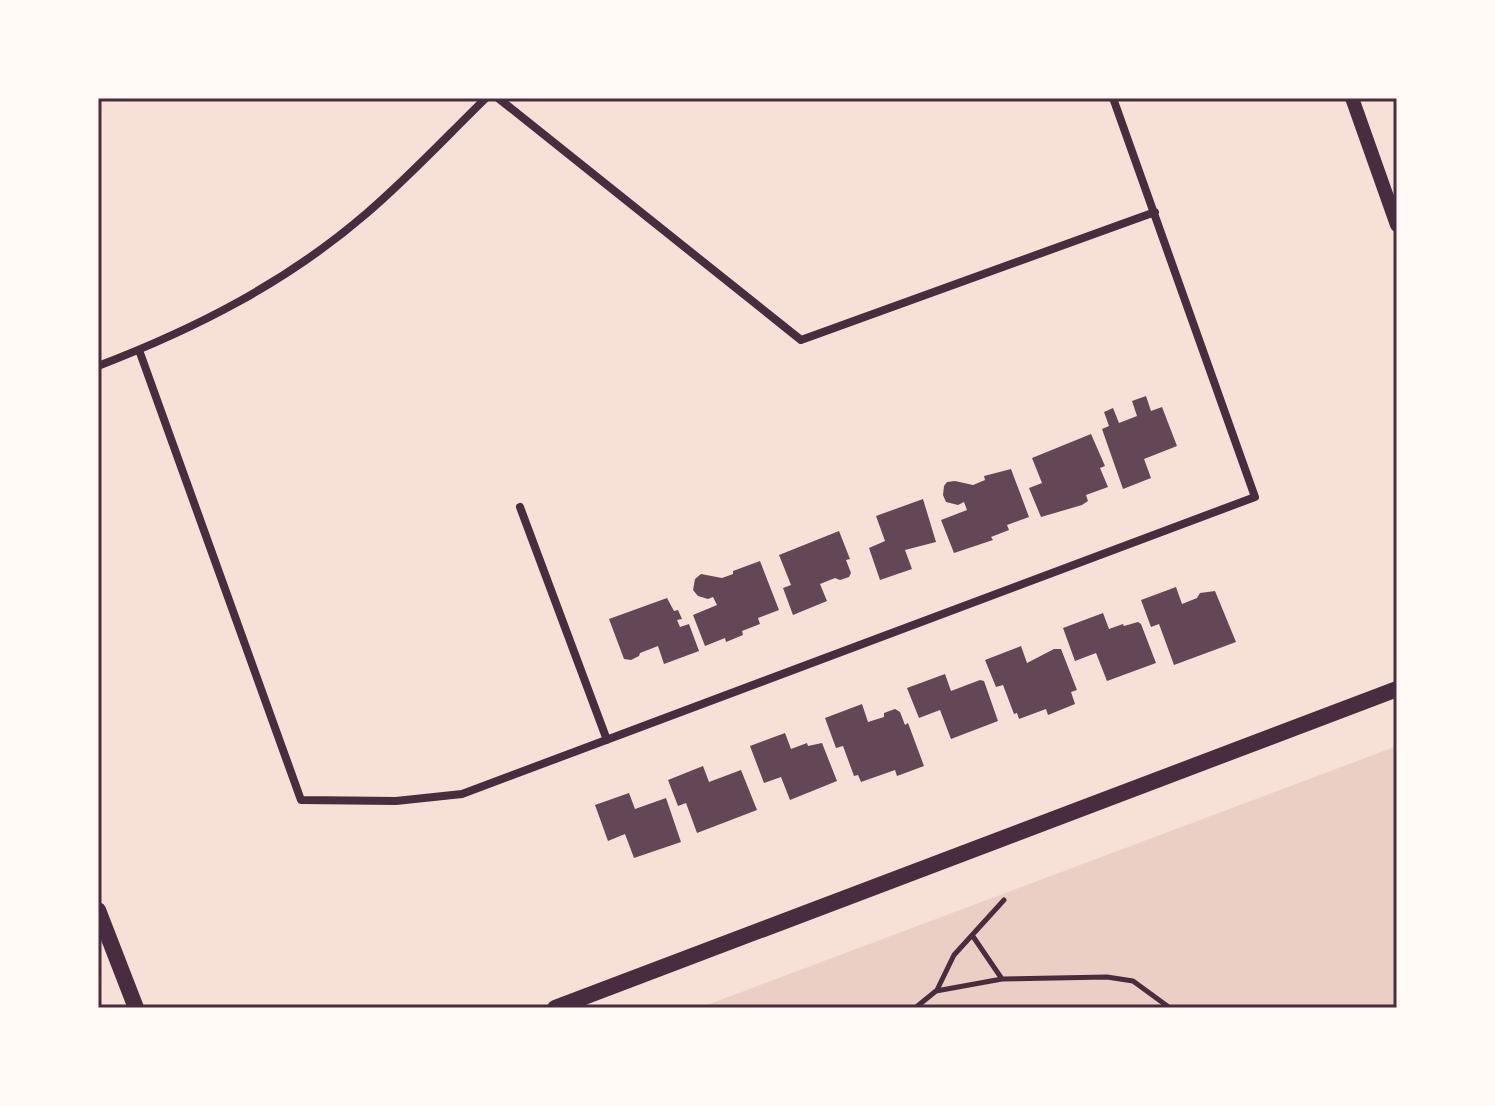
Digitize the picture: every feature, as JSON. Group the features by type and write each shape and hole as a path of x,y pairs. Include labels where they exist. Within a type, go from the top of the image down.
{"main road":[{"path":"555,1008 1397,689"},
{"path":"98,910 136,1008"}],"street":[{"path":"98,366 208,320 273,282 367,213 486,98"},
{"path":"498,98 801,340 1155,212"},
{"path":"139,350 301,800 396,801 462,794 1255,497 1113,98"},
{"path":"1352,98 1397,225"},
{"path":"520,507 607,740"}],"path":[{"path":"915,1008 936,991 954,955 1004,900"},
{"path":"972,935 1002,979"},
{"path":"936,991 1002,979 1107,977 1133,981 1170,1008"}],"shaded area":[{"path":"1397,746 1397,1008 699,1008"}],"building":[{"path":"1146,396 1151,411 1162,407 1177,446 1144,459 1151,478 1123,489 1102,429 1109,426 1104,412 1113,408 1119,423 1137,416 1132,401"},
{"path":"1091,434 1105,466 1100,468 1108,487 1086,495 1088,501 1082,505 1041,517 1029,488 1042,483 1032,458"},
{"path":"1011,469 1029,517 1007,525 1009,530 991,537 993,540 954,553 941,520 967,510 964,502 958,505 946,502 944,486 947,482 955,481 973,485 985,480 984,476"},
{"path":"923,499 936,542 905,550 912,569 880,580 869,548 885,541 876,516"},
{"path":"839,531 850,559 846,560 851,573 849,577 820,584 827,601 793,615 783,588 791,585 779,555"},
{"path":"760,561 779,610 758,618 760,624 742,631 743,635 705,646 693,615 717,605 713,597 698,596 693,590 695,579 701,574 722,578"},
{"path":"1176,587 1182,604 1197,598 1200,593 1215,591 1236,642 1174,665 1159,624 1151,627 1141,600"},
{"path":"667,598 674,611 678,610 682,619 677,620 680,627 689,624 699,651 664,664 658,646 631,660 624,659 609,619"},
{"path":"1103,613 1109,629 1123,624 1141,624 1156,663 1107,681 1096,653 1075,661 1063,628"},
{"path":"1021,646 1027,663 1054,649 1061,649 1077,690 1071,692 1075,704 1048,715 1046,709 1019,719 1017,713 1014,714 1003,685 996,687 985,660"},
{"path":"945,674 951,691 984,681 998,721 951,739 940,710 919,718 907,688"},
{"path":"862,704 868,722 884,717 884,713 895,709 900,712 905,725 908,723 924,766 897,776 895,770 861,782 858,775 854,776 843,746 836,748 825,718"},
{"path":"785,733 791,749 807,743 808,746 822,743 837,781 790,800 781,777 764,783 750,746"},
{"path":"703,766 709,782 741,770 757,810 697,833 686,803 678,806 668,780"},
{"path":"629,793 635,809 666,798 681,842 634,858 625,834 608,841 595,805"}]}
